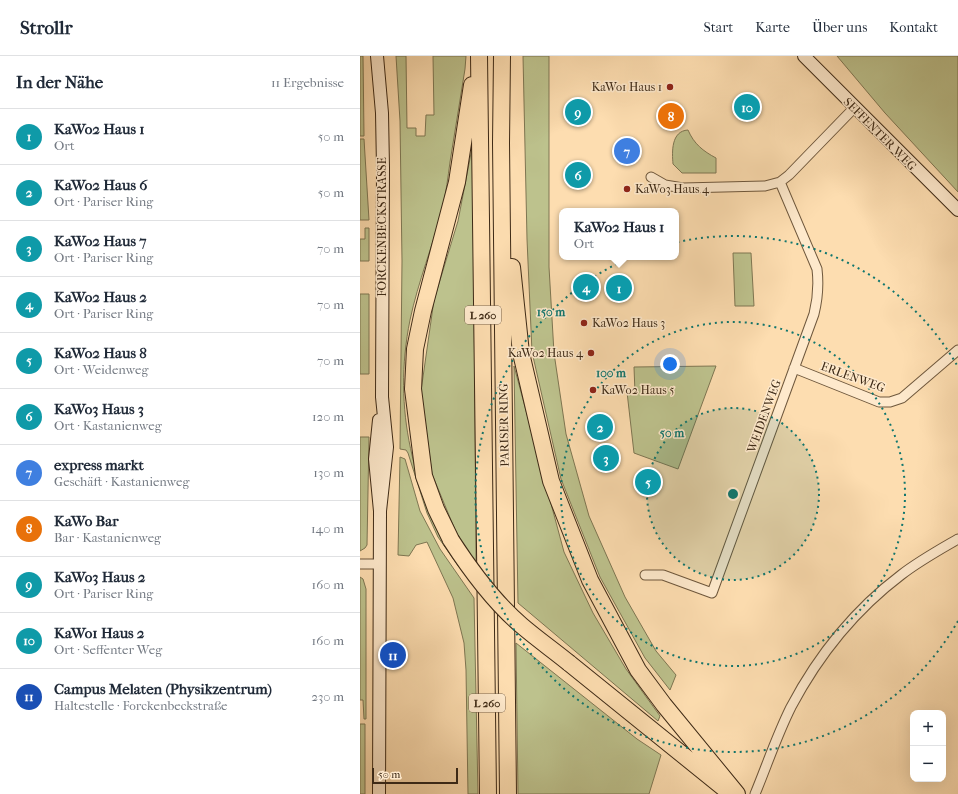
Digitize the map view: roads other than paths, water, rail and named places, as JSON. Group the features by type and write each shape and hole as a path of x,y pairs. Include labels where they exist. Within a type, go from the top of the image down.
{"highway":[{"path":"475,56 457,182 423,311 415,349 413,389 424,476 436,509 451,540 464,561 499,604 521,625 731,794"},
{"name":"PARISER RING","path":"479,56 488,794"},
{"name":"PARISER RING","path":"502,56 501,143 508,794"},
{"path":"501,143 521,353 551,481 590,580 638,670 664,705 737,794"}],"street":[{"name":"FORCKENBECKSTRASSE","path":"377,56 382,113 382,397 387,452 380,511 380,794"},
{"name":"SEFFENTER WEG","path":"804,56 854,108 958,210"},
{"path":"651,177 665,185 683,188 765,186 780,182 789,175 854,108"},
{"name":"WEIDENWEG","path":"645,575 663,575 712,593 814,314 818,299 819,284 817,269 780,182"},
{"name":"ERLENWEG","path":"794,368 879,402 890,402 902,398 958,350"},
{"path":"755,794 791,707 810,675 838,636 868,604 901,575 958,539"},
{"path":"360,564 379,564"}],"place":[{"name":"KaWo1 Haus 1","path":"670,87"},
{"name":"KaWo1 Haus 2","path":"747,107"},
{"name":"KaWo3 Haus 2","path":"578,112"},
{"name":"KaWo Bar","path":"671,116"},
{"name":"express markt","path":"627,151"},
{"name":"KaWo3 Haus 3","path":"578,175"},
{"name":"KaWo3 Haus 4","path":"627,189"},
{"name":"KaWo2 Haus 2","path":"586,287"},
{"name":"KaWo2 Haus 1","path":"619,288"},
{"name":"KaWo2 Haus 3","path":"584,323"},
{"name":"KaWo2 Haus 4","path":"591,353"},
{"name":"KaWo2 Haus 5","path":"593,390"},
{"name":"KaWo2 Haus 6","path":"600,427"},
{"name":"KaWo2 Haus 7","path":"606,458"},
{"name":"KaWo2 Haus 8","path":"648,482"},
{"name":"Campus Melaten (Physikzentrum)","path":"393,655"}]}
